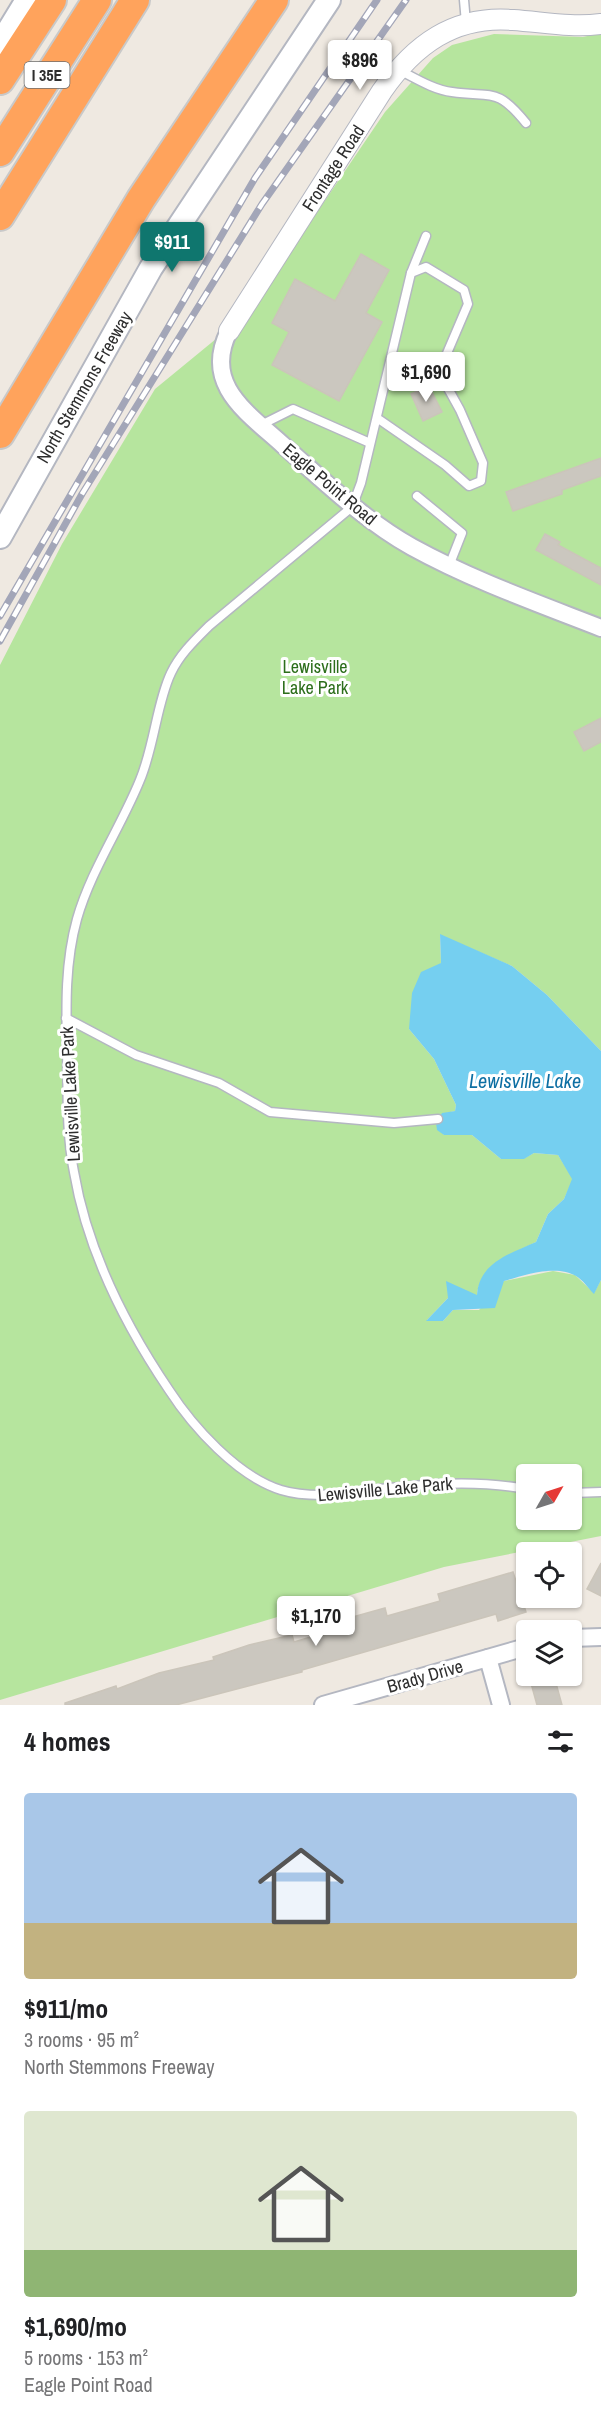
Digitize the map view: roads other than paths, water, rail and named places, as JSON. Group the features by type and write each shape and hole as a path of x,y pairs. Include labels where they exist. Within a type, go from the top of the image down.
{"highway":[{"path":"0,80 52,0"},
{"name":"I 35E","path":"0,152 97,0"},
{"path":"0,216 135,0"},
{"path":"0,434 141,199 274,0"}],"main road":[{"path":"0,44 27,0"},
{"name":"North Stemmons Freeway","path":"0,537 151,268 329,0"}],"street":[{"name":"Frontage Road","path":"229,331 398,70 424,44 467,25 512,20 569,26 601,24"},
{"name":"Eagle Point Road","path":"229,331 220,351 220,376 225,387 261,425 352,507 411,546 449,566 601,628"},
{"path":"582,1638 601,1637"},
{"name":"Brady Drive","path":"323,1705 516,1650"},
{"path":"488,1658 501,1705"}],"lane":[{"path":"464,0 467,25"},
{"path":"398,70 452,93 494,94 506,101 526,123"},
{"name":"Lewisville Lake Park","path":"426,236 411,273 362,483 352,507 209,626 191,643 170,675 141,778 90,883 78,917 67,966 66,1018 70,1142 74,1172 87,1225 138,1343 177,1402 218,1448 262,1482 299,1494 321,1495 476,1482 516,1488"},
{"path":"377,418 445,465 469,486 481,481 483,463 460,410 439,372 468,304 464,290 426,267 411,273"},
{"path":"261,425 293,409 370,443"},
{"path":"417,496 462,533 449,566"},
{"path":"66,1018 136,1055 219,1083 270,1112 393,1123 438,1119"},
{"path":"582,1493 601,1492"}],"water":[{"name":"Lewisville Lake","path":"440,934 512,966 547,995 601,1051 601,1280 594,1294 576,1276 560,1271 540,1272 504,1281 495,1308 453,1310 443,1321 426,1321 448,1298 446,1281 477,1295 479,1284 489,1267 536,1242 548,1214 564,1199 572,1179 558,1155 534,1153 524,1159 501,1159 472,1135 444,1135 437,1130 436,1123 442,1113 455,1111 456,1105 434,1059 409,1029 412,993 421,972 441,963"}],"railway":[{"path":"0,616 255,178 377,0"},
{"path":"0,641 82,494 262,204 406,0"}]}
